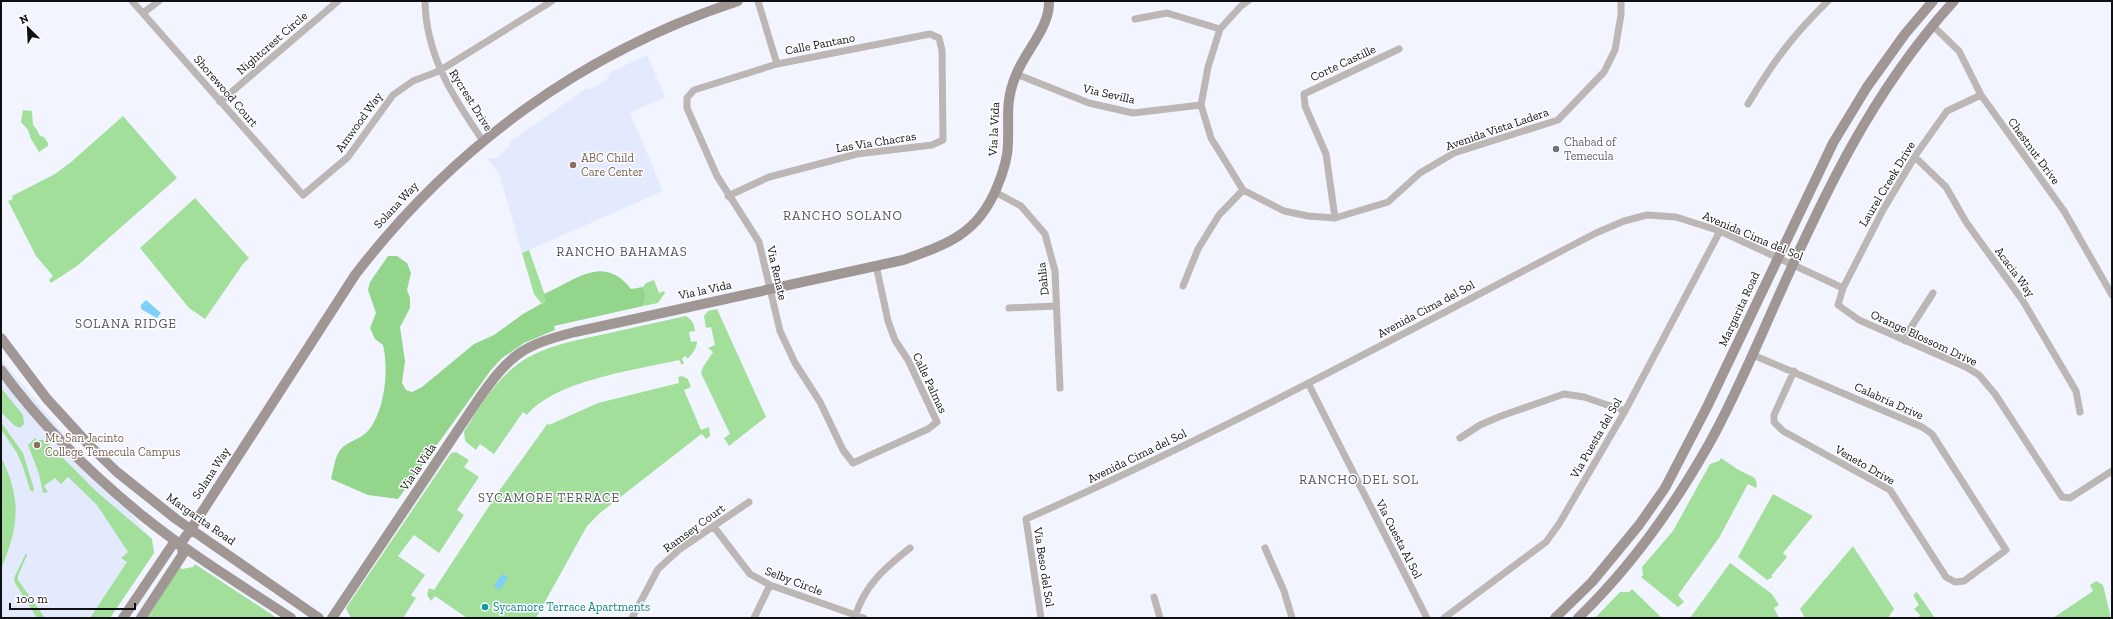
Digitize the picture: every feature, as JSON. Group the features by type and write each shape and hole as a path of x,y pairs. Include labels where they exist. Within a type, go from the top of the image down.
{"main road":[{"name":"Solana Way","path":"141,618 183,554 181,543 355,275 383,239 412,206 446,172 483,141 531,105 589,67 670,27 738,1"},
{"name":"Via la Vida","path":"332,618 497,374 519,353 532,345 569,334 903,260 942,246 966,232 984,214 1004,169 1008,145 1007,104 1016,74 1045,21 1048,1"},
{"name":"Margarita Road","path":"1555,618 1602,571 1639,526 1664,488 1708,405 1833,143 1867,87 1905,34 1933,1"},
{"path":"1578,618 1623,572 1667,513 1710,443 1753,355 1793,264 1845,155 1877,100 1932,25 1954,1"},
{"name":"Margarita Road","path":"1,338 47,399 90,446 144,494 191,529 319,618"},
{"path":"1,370 32,411 73,453 133,507 181,543 291,618"},
{"name":"Solana Way","path":"123,618 173,544 181,543"}],"street":[{"name":"Shorewood Court","path":"132,1 303,195"},
{"path":"143,13 159,1"},
{"name":"Nightcrest Circle","path":"220,102 338,1"},
{"name":"Rycrest Drive","path":"426,1 426,22 439,71 459,106 483,141"},
{"name":"Amwood Way","path":"303,195 348,157 393,95 413,81 439,71 552,1"},
{"path":"758,1 777,64"},
{"path":"1202,105 1208,67 1220,29 1241,6 1248,1"},
{"name":"Avenida Vista Ladera","path":"1202,105 1211,138 1244,190 1284,211 1308,216 1334,218 1388,202 1420,173 1454,153 1558,120 1604,72 1615,50 1622,1"},
{"path":"1748,104 1770,66 1800,29 1828,1"},
{"path":"1136,19 1167,13 1220,29"},
{"name":"Chestnut Drive","path":"1932,25 1959,51 1981,95 2064,210 2112,296"},
{"name":"Calle Pantano","path":"694,90 777,64 930,34 939,38 942,50"},
{"name":"Corte Castille","path":"1334,218 1326,154 1305,106 1304,94 1399,49"},
{"name":"Las Via Chacras","path":"728,196 769,176 857,154 932,145 943,140 942,50"},
{"name":"Via Sevilla","path":"1016,74 1089,103 1133,113 1202,105"},
{"name":"Via Renate","path":"694,90 687,98 687,108 717,176 728,196 759,242 769,290 780,330 795,363 820,402 843,450 853,463"},
{"name":"Laurel Creek Drive","path":"1838,305 1844,288 1882,210 1915,157 1947,111 1981,95"},
{"name":"Acacia Way","path":"1915,157 1946,187 1966,222 2023,301 2076,391 2080,412"},
{"path":"1183,286 1198,249 1215,222 1244,190"},
{"name":"Dahlia","path":"995,192 1021,206 1045,234 1054,272 1060,388"},
{"name":"Avenida Cima del Sol","path":"1026,519 1099,487 1308,383 1596,233 1624,220 1647,215 1676,217 1720,231 1844,288"},
{"name":"Via Puesta del Sol","path":"1444,618 1546,542 1559,524 1625,411 1720,231"},
{"name":"Calle Palmas","path":"853,463 928,428 937,422 888,321 876,265"},
{"path":"1905,341 1908,332 1933,293"},
{"name":"Orange Blossom Drive","path":"1838,305 1859,320 1966,367 1979,375 1995,394 2062,496 2070,498 2112,471"},
{"path":"1009,308 1056,306"},
{"name":"Calabria Drive","path":"1753,355 1794,371 1922,427 1932,434 2006,550 1964,581 1955,582"},
{"name":"Veneto Drive","path":"1794,371 1774,415 1774,422 1782,431 1890,490 1946,577 1955,582"},
{"name":"Via Cuesta Al Sol","path":"1308,383 1427,618"},
{"path":"1460,438 1480,425 1501,416 1564,394 1584,397 1625,411"},
{"name":"Ramsey Court","path":"632,618 658,569 680,549 749,502"},
{"name":"Via Beso del Sol","path":"1026,519 1041,618"},
{"name":"Selby Circle","path":"714,526 750,574 770,585 855,617 864,618"},
{"path":"855,617 866,591 883,569 910,548"},
{"path":"1265,548 1284,591 1292,618"},
{"path":"754,618 770,585"},
{"path":"1154,597 1160,618"}],"shaded area":[{"name":"ABC Child Care Center","path":"647,55 665,97 630,113 663,191 522,253 499,173 487,158 496,158 509,147 509,142 587,88 592,89 607,79 609,73"},
{"name":"Mt. San Jacinto College Temecula Campus","path":"1,359 152,539 154,553 110,618 1,618"}],"green space":[{"path":"23,110 32,111 33,125 40,136 44,137 48,143 48,146 39,152 31,139 28,130 21,122"},
{"path":"123,116 177,178 77,266 51,283 49,280 53,276 36,256 8,201 13,199 12,196 55,174 71,162"},
{"path":"195,198 249,258 243,264 205,319 189,308 140,248"},
{"path":"529,250 547,301 541,303 534,294 522,253"},
{"path":"388,256 397,256 407,263 411,273 407,290 410,298 410,308 400,327 405,361 402,383 406,390 412,392 422,387 474,344 494,335 523,314 546,301 544,294 578,277 599,271 610,273 620,278 631,289 643,287 646,295 643,306 554,326 555,330 524,343 502,358 491,370 398,499 368,495 331,479 338,453 343,447 368,431 374,423 382,401 386,366 385,355 383,345 375,339 370,328 376,313 368,290 370,282"},
{"path":"654,280 659,293 664,291 665,293 658,303 643,306 646,295 643,287 646,283"},
{"path":"717,309 766,417 729,446 724,438 730,434 701,373 703,367 713,352 708,348 715,345 711,327 706,328 704,316 708,311"},
{"path":"686,316 690,319 695,328 695,331 689,332 691,342 697,341 697,344 687,359 686,356 682,358 684,363 682,365 679,360 620,373 598,378 557,393 540,403 527,415 523,412 494,454 480,444 476,450 465,441 464,432 486,397 506,374 524,360 546,349 569,342"},
{"path":"682,376 688,379 691,387 684,390 701,430 709,427 710,436 706,439 702,434 700,435 600,513 587,526 536,618 467,618 435,596 431,601 427,595 429,588 434,590 499,491 548,423 549,425 598,403 679,383 678,377"},
{"path":"1,388 23,415 24,424 20,428 15,426 1,412"},
{"path":"1,422 23,453 34,489 33,492 30,490 17,453 1,429"},
{"path":"35,438 37,440 45,440 97,492 152,539 154,553 110,618 90,618 127,562 121,558 128,552 97,505 68,477 61,484 55,478 44,486 48,492 43,493 39,474 28,445"},
{"path":"456,452 469,460 464,467 479,477 457,510 464,515 439,553 414,535 398,556 425,575 411,595 416,598 403,618 351,618 346,608 451,453"},
{"path":"1,457 8,472 12,486 16,513 12,540 1,569"},
{"path":"1721,458 1737,469 1755,478 1757,484 1756,488 1748,484 1719,538 1678,595 1684,602 1678,607 1641,577 1643,575 1642,567 1673,531 1710,464 1719,461"},
{"path":"1773,494 1813,516 1783,553 1787,557 1771,576 1773,577 1767,580 1738,557"},
{"path":"1853,546 1894,609 1888,618 1805,618 1800,609"},
{"path":"26,553 27,555 18,576 18,580 45,618 37,618 15,583 14,578"},
{"path":"1730,563 1772,594 1779,605 1774,608 1779,618 1690,618"},
{"path":"195,564 277,618 147,618 179,567 182,569 193,567"},
{"path":"2096,581 2103,585 2110,618 2053,618 2093,591 2090,585"},
{"path":"1632,589 1662,618 1595,618 1620,592 1629,592"},
{"path":"1917,592 1935,618 1918,618 1920,615 1914,609 1919,605 1913,595"}],"water":[{"path":"146,300 161,313 157,318 141,309 141,305"},
{"path":"502,574 508,578 499,590 494,586"}],"place":[{"name":"Chabad of Temecula","path":"1556,149"},
{"name":"ABC Child Care Center","path":"573,165"},
{"name":"Mt. San Jacinto College Temecula Campus","path":"37,445"},
{"name":"Sycamore Terrace Apartments","path":"485,607"}],"district":[{"name":"RANCHO SOLANO","path":"843,215"},
{"name":"RANCHO BAHAMAS","path":"622,251"},
{"name":"SOLANA RIDGE","path":"126,323"},
{"name":"RANCHO DEL SOL","path":"1359,479"},
{"name":"SYCAMORE TERRACE","path":"549,497"}]}
